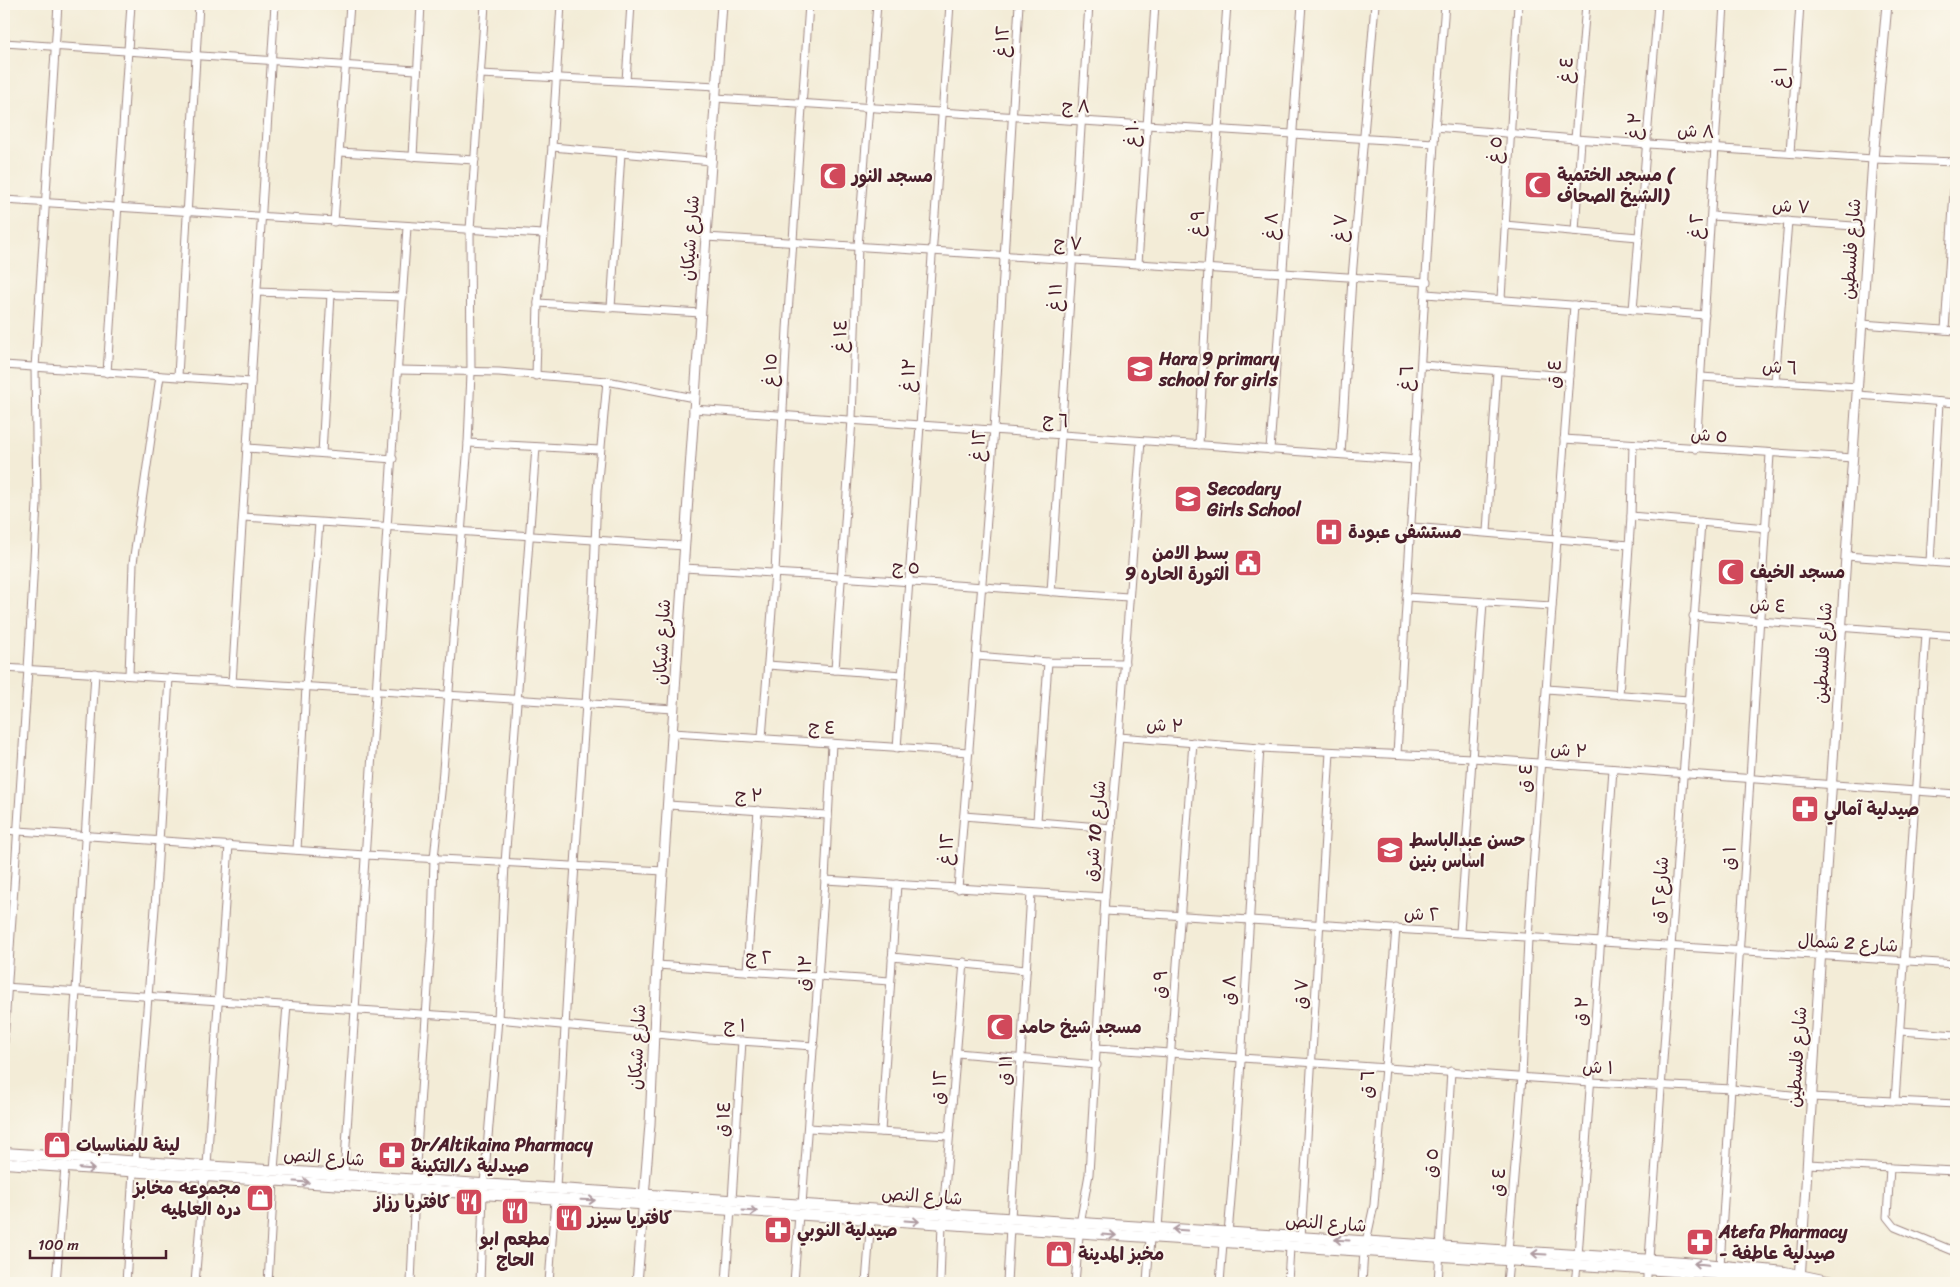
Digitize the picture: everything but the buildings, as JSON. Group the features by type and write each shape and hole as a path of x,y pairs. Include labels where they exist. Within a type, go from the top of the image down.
{"main road":[{"name":"شارع النص","path":"4,1153 65,1162 484,1189 555,1199 642,1198"},
{"name":"شارع النص","path":"4,1163 65,1162"},
{"name":"شارع النص","path":"274,1175 344,1175 415,1184"},
{"name":"شارع النص","path":"484,1189 556,1188 642,1198 732,1205 1011,1222 1080,1228 1150,1238 1223,1243 1290,1247 1365,1246"},
{"name":"شارع النص","path":"801,1209 871,1218 942,1218"},
{"name":"شارع النص","path":"1080,1228 1158,1228 1301,1238 1365,1246 1648,1265 1720,1274 1801,1280"},
{"name":"شارع النص","path":"1720,1274 1837,1283"}],"street":[{"path":"4,1042 36,503 35,368 58,4"},
{"path":"107,373 131,4"},
{"path":"178,376 199,4"},
{"path":"232,683 260,217 275,4"},
{"path":"334,222 350,4"},
{"path":"413,156 416,70 421,4"},
{"path":"411,1283 425,1015 432,929 434,858 449,695 468,443 471,373 470,230 485,4"},
{"path":"536,376 538,303 552,147 561,4"},
{"path":"626,81 631,4"},
{"name":"شارع شيكان","path":"637,1283 642,1198 650,1124 657,965 693,409 702,313 722,4"},
{"name":"١٥ غ","path":"762,738 775,572 793,242 809,4"},
{"name":"١٤ غ","path":"834,670 839,579 852,419 858,246 877,4"},
{"name":"١٣ غ","path":"897,748 950,4"},
{"name":"١٢ غ","path":"958,889 994,430 1019,4"},
{"name":"١١ غ","path":"1051,592 1089,4"},
{"name":"١٠ غ","path":"1138,264 1154,4"},
{"name":"٩ غ","path":"1199,445 1208,269 1220,128 1227,4"},
{"name":"٨ غ","path":"1270,450 1302,4"},
{"name":"٧ غ","path":"1341,454 1362,138 1375,4"},
{"name":"٦ غ","path":"1397,754 1435,127 1445,4"},
{"name":"٥ غ","path":"1501,299 1518,4"},
{"name":"٤ غ","path":"1575,231 1586,4"},
{"name":"٣ غ","path":"1633,310 1658,4"},
{"name":"٢ غ","path":"1696,449 1724,4"},
{"name":"١ غ","path":"1790,153 1800,4"},
{"name":"شارع فلسطين","path":"1801,1280 1810,1097 1821,957 1841,627 1873,159 1887,4"},
{"path":"4,43 416,70"},
{"path":"480,74 717,86"},
{"name":"٨ ج","path":"716,98 1012,118 1220,128 1434,143"},
{"name":"٨ ش","path":"1435,127 1578,140 1873,159 1956,162"},
{"path":"552,147 712,161"},
{"path":"340,152 475,160"},
{"path":"611,308 621,153"},
{"path":"1944,330 1956,162"},
{"path":"4,200 407,227 543,234"},
{"name":"٧ ش","path":"1712,216 1868,227"},
{"path":"1775,382 1788,221"},
{"path":"1505,225 1638,237"},
{"path":"344,1175 407,227"},
{"name":"٧ ج","path":"706,236 1427,282"},
{"path":"256,292 402,297"},
{"path":"322,453 331,294"},
{"path":"1426,294 1705,316"},
{"path":"538,303 702,313"},
{"name":"٤ ق","path":"1507,1283 1522,1077 1528,938 1574,305"},
{"path":"1862,324 1956,331"},
{"path":"4,366 250,382"},
{"path":"1422,366 1569,376"},
{"path":"398,370 536,376 607,382 694,398"},
{"path":"1487,532 1497,371"},
{"path":"128,675 133,563 160,376"},
{"name":"٦ ش","path":"1701,377 1775,382 1956,403"},
{"path":"556,1188 575,866 587,704 600,450 607,382"},
{"path":"1930,562 1939,402"},
{"name":"٦ ج","path":"693,409 1416,460"},
{"name":"٥ ش","path":"1564,439 1853,458"},
{"name":"شارع 10 شرق","path":"1076,1283 1080,1228 1088,1174 1105,897 1125,664 1128,597 1140,441"},
{"path":"468,443 600,450"},
{"path":"1619,695 1631,516 1633,444"},
{"path":"480,1283 484,1189 498,1018 506,863 536,447"},
{"path":"247,448 393,459"},
{"name":"١ ق","path":"1720,1274 1732,1089 1738,952 1767,528 1770,454"},
{"path":"1631,516 1767,528"},
{"path":"243,517 685,546"},
{"name":"شارع٢ ق","path":"1647,1283 1701,522"},
{"path":"297,850 306,687 319,523"},
{"path":"1412,527 1629,545"},
{"path":"1846,556 1956,564"},
{"name":"٥ ج","path":"683,568 775,572 839,579 1128,597"},
{"path":"1406,597 1552,606"},
{"path":"1460,932 1483,602"},
{"name":"٤ ش","path":"1693,616 1760,619 1956,636"},
{"path":"1895,1101 1926,634"},
{"path":"977,656 1048,662 1125,664"},
{"path":"1037,821 1048,662"},
{"path":"768,665 902,675"},
{"path":"4,668 674,710"},
{"path":"56,1283 95,673"},
{"path":"126,1283 169,678"},
{"path":"1547,689 1688,700"},
{"name":"٤ ج","path":"673,733 969,752"},
{"name":"٣ ش","path":"1119,737 1260,748 1472,758 1956,794"},
{"name":"٩ ق","path":"1158,1228 1193,742"},
{"name":"١٣ ق","path":"794,1283 819,976 832,743"},
{"name":"٨ ق","path":"1228,1233 1260,748"},
{"name":"٧ ق","path":"1301,1238 1330,752"},
{"name":"٣ ق","path":"1576,1283 1613,769"},
{"name":"٣ ج","path":"668,805 828,815"},
{"path":"747,971 758,810"},
{"path":"964,816 1112,828"},
{"path":"4,830 365,855 664,871"},
{"path":"195,1283 218,1001 228,845"},
{"path":"825,880 1105,897"},
{"path":"881,1132 896,884"},
{"name":"١١ ق","path":"1007,1283 1031,894"},
{"name":"٢ ش","path":"1105,911 1248,918 1738,952"},
{"name":"٦ ق","path":"1362,1283 1365,1246 1374,1205 1383,1067 1396,928"},
{"name":"شارع 2 شمال","path":"1738,952 1956,964"},
{"path":"892,957 964,962 1026,970"},
{"name":"١٢ ق","path":"940,1283 942,1218 964,962"},
{"name":"٢ ج","path":"657,965 890,981"},
{"name":"١ ج","path":"6,987 356,1011 498,1018 814,1046"},
{"path":"268,1283 287,1005"},
{"path":"1900,1031 1956,1035"},
{"name":"١٤ ق","path":"726,1283 742,1041"},
{"name":"١ ش","path":"1097,1048 1170,1055 1312,1062 1591,1082 1732,1089 1810,1097"},
{"path":"957,1053 1096,1065"},
{"name":"٥ ق","path":"1438,1283 1451,1071"},
{"path":"1810,1097 1956,1104"},
{"path":"808,1128 950,1136"},
{"path":"1807,1164 1956,1171"},
{"path":"1890,1168 1887,1217 1890,1223 1956,1252"},
{"path":"549,1283 555,1199"},
{"path":"866,1283 871,1218"},
{"path":"1220,1283 1223,1243 1228,1233"},
{"path":"1147,1283 1150,1238"},
{"path":"1288,1283 1290,1247"}],"place":[{"name":"مسجد النور","path":"833,176"},
{"name":"مسجد الختمية ( الشيخ الصحاف)","path":"1538,185"},
{"name":"Hara 9 primary school for girls","path":"1140,369"},
{"name":"Secodary Girls School","path":"1188,499"},
{"name":"مستشفى عبودة","path":"1329,532"},
{"name":"بسط الامن الثورة الحاره 9","path":"1248,563"},
{"name":"مسجد الخيف","path":"1731,572"},
{"name":"صيدلية آمالي","path":"1805,809"},
{"name":"حسن عبدالباسط اساس بنين","path":"1390,850"},
{"name":"مسجد شيخ حامد","path":"1000,1027"},
{"name":"لينة للمناسبات","path":"57,1145"},
{"name":"Dr/Altikaina Pharmacy صيدلية د/التكينة","path":"392,1155"},
{"name":"مجموعه مخابز دره العالميه","path":"260,1198"},
{"name":"كافتريا رزاز","path":"469,1202"},
{"name":"مطعم ابو الحاج","path":"515,1211"},
{"name":"كافتريا سيزر","path":"569,1218"},
{"name":"صيدلية النوبي","path":"778,1230"},
{"name":"Atefa Pharmacy - صيدلية عاطفة","path":"1700,1242"},
{"name":"مخبز المدينة","path":"1059,1254"}]}
